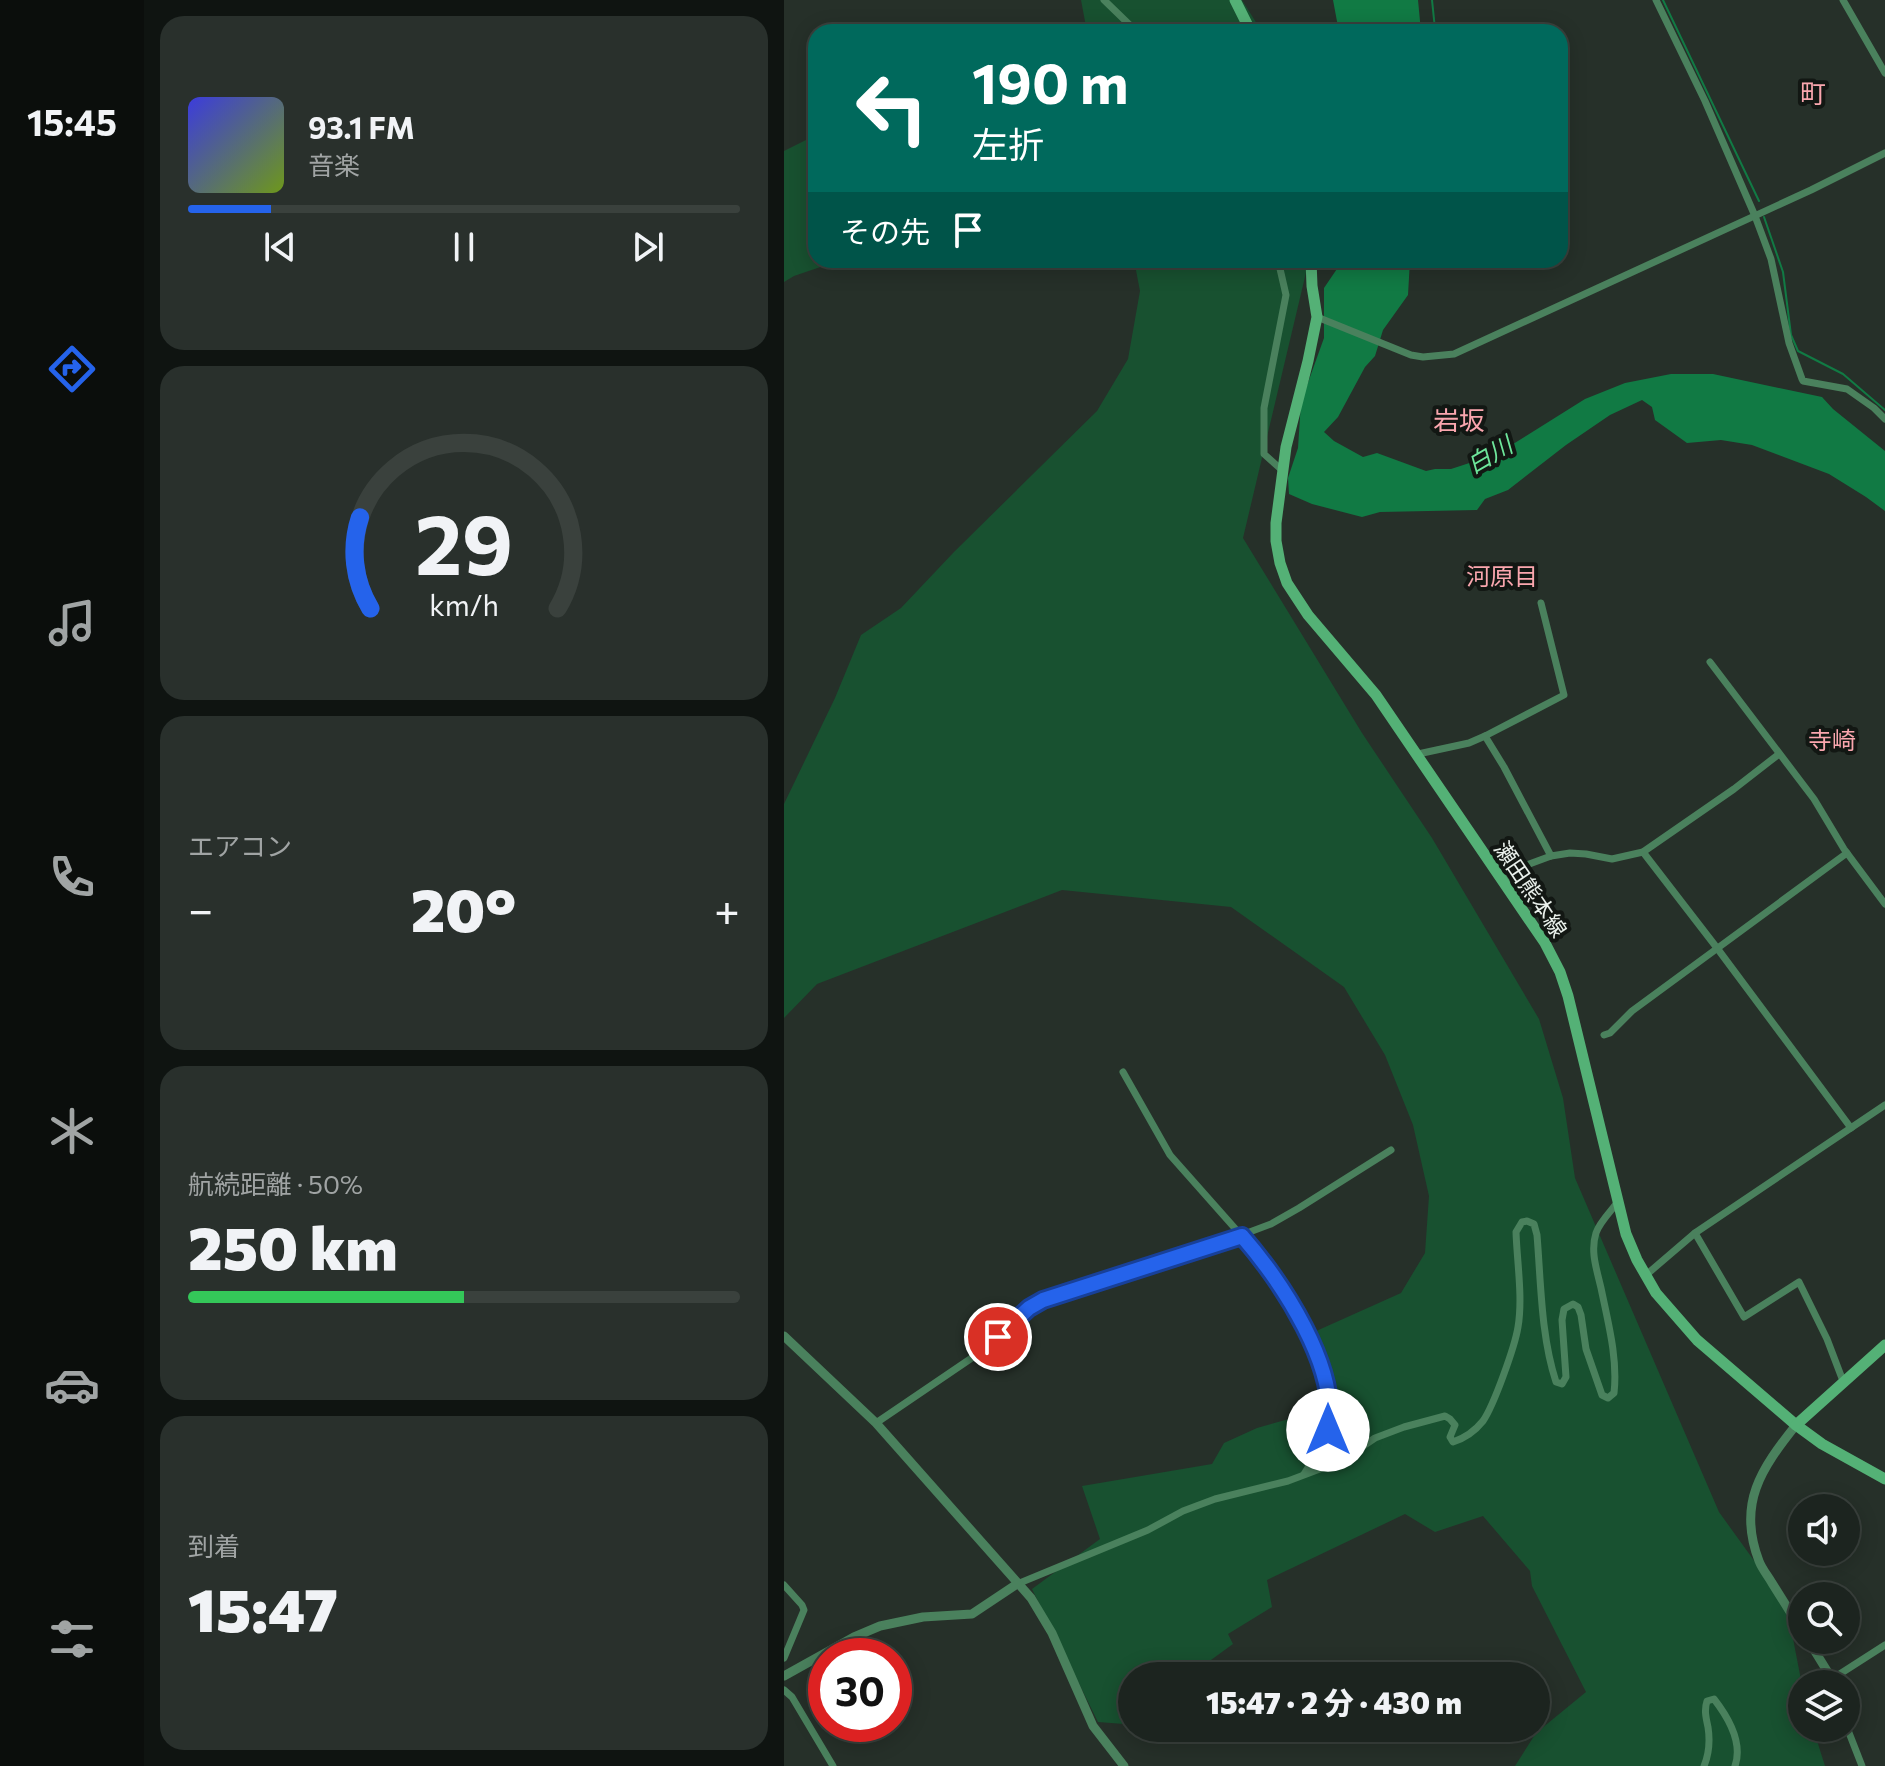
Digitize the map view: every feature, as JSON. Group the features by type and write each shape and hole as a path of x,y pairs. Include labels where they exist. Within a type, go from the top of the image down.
{"main road":[{"path":"1235,0 1247,24"},
{"name":"瀬田熊本線","path":"1311,268 1312,286 1320,318 1286,447 1276,523 1280,563 1287,583 1308,615 1376,695 1418,754 1529,917 1560,972 1626,1234 1656,1293 1697,1340 1796,1425 1822,1444 1885,1479"},
{"path":"1796,1425 1885,1345"}],"street":[{"path":"1104,0 1129,24"},
{"path":"1656,0 1705,101 1755,216 1771,259 1789,343 1803,381 1847,389 1885,419"},
{"path":"1843,0 1885,73"},
{"path":"1320,318 1411,355 1454,354 1885,153"},
{"path":"1280,268 1286,295 1264,408 1264,454 1283,471"},
{"path":"1418,754 1469,743 1564,695 1541,603"},
{"path":"1710,662 1814,799 1847,853 1885,904"},
{"path":"1485,736 1551,856"},
{"path":"1503,881 1524,866 1551,856 1570,853 1612,859 1643,852 1779,754"},
{"path":"1643,852 1851,1128"},
{"path":"1604,1035 1632,1011 1847,853"},
{"path":"1123,1072 1170,1155 1263,1260 1292,1304 1313,1347 1326,1384 1331,1415 1319,1450 1302,1476"},
{"path":"1646,1275 1695,1233 1885,1105"},
{"path":"876,1423 982,1351 1029,1308 1043,1300 1271,1224 1391,1150"},
{"path":"784,1676 880,1626 923,1617 972,1614 1017,1584 1148,1530 1183,1511 1215,1499 1302,1476 1341,1461 1375,1438 1404,1427 1445,1416 1455,1425 1450,1437 1453,1442 1464,1439 1487,1415 1518,1328 1516,1232 1522,1222 1534,1224 1537,1235 1543,1314 1556,1382 1562,1384 1566,1377 1562,1320 1564,1309 1573,1304 1581,1315 1586,1349 1596,1381 1602,1395 1608,1398 1614,1393 1616,1376 1595,1264 1594,1242 1597,1229 1617,1203"},
{"path":"1695,1233 1744,1317 1799,1282 1827,1339 1843,1381"},
{"path":"784,1336 876,1423 1031,1598 1052,1633 1093,1726 1124,1766"},
{"path":"1788,1609 1760,1564 1750,1509 1756,1485 1770,1457 1796,1425"},
{"path":"784,1585 804,1610 784,1658"},
{"path":"1849,1670 1885,1645"},
{"path":"784,1690 792,1697 833,1766"},
{"path":"1704,1766 1709,1749 1705,1708 1707,1701 1714,1699 1734,1733 1738,1750 1735,1766"},
{"path":"1853,1742 1862,1766"}],"shaded area":[{"path":"1081,0 1242,0 1257,24 1086,24"},
{"path":"1333,0 1418,0 1420,24 1338,24"},
{"path":"808,139 808,268 818,268 784,282 784,151"},
{"path":"1136,268 1307,268 1243,538 1362,733 1432,838 1539,1019 1563,1098 1575,1178 1719,1512 1763,1573 1788,1616 1788,1654 1796,1654 1799,1670 1788,1670 1788,1742 1817,1742 1825,1766 1515,1766 1530,1742 1550,1742 1550,1722 1586,1692 1532,1586 1530,1571 1483,1516 1435,1532 1405,1514 1267,1580 1272,1607 1228,1634 1233,1644 1208,1662 1118,1662 1118,1724 1098,1722 1032,1589 1100,1539 1082,1486 1212,1464 1224,1443 1257,1428 1335,1406 1314,1332 1401,1293 1425,1253 1429,1196 1413,1125 1385,1055 1344,987 1231,907 1062,890 817,984 784,1018 784,804 835,698 861,635 901,608 1097,411 1128,359 1140,291"},
{"path":"1338,268 1410,268 1408,295 1383,330 1375,356 1365,367 1338,417 1324,432 1363,457 1377,453 1426,471 1451,469 1497,454 1585,399 1625,383 1671,374 1713,374 1822,397 1885,451 1885,511 1829,474 1752,445 1721,440 1687,443 1655,420 1652,407 1642,400 1610,415 1508,490 1485,499 1477,510 1380,512 1362,517 1312,504 1289,494 1288,478 1298,448 1301,402 1324,338 1324,288"}],"waterway":[{"path":"1432,0 1434,24"},
{"path":"1663,0 1759,201"},
{"path":"1764,217 1783,272 1791,335 1798,351 1843,374 1885,410"}],"district":[{"name":"町","path":"1813,92"},
{"name":"岩坂","path":"1459,419"},
{"name":"河原目","path":"1502,575"},
{"name":"寺崎","path":"1832,739"}],"route":[{"path":"998,1337 1029,1308 1043,1300 1242,1236 1263,1260 1292,1304 1313,1347 1330,1400 1328,1430"}],"water label":[{"name":"白川","path":"1489,454"}]}
